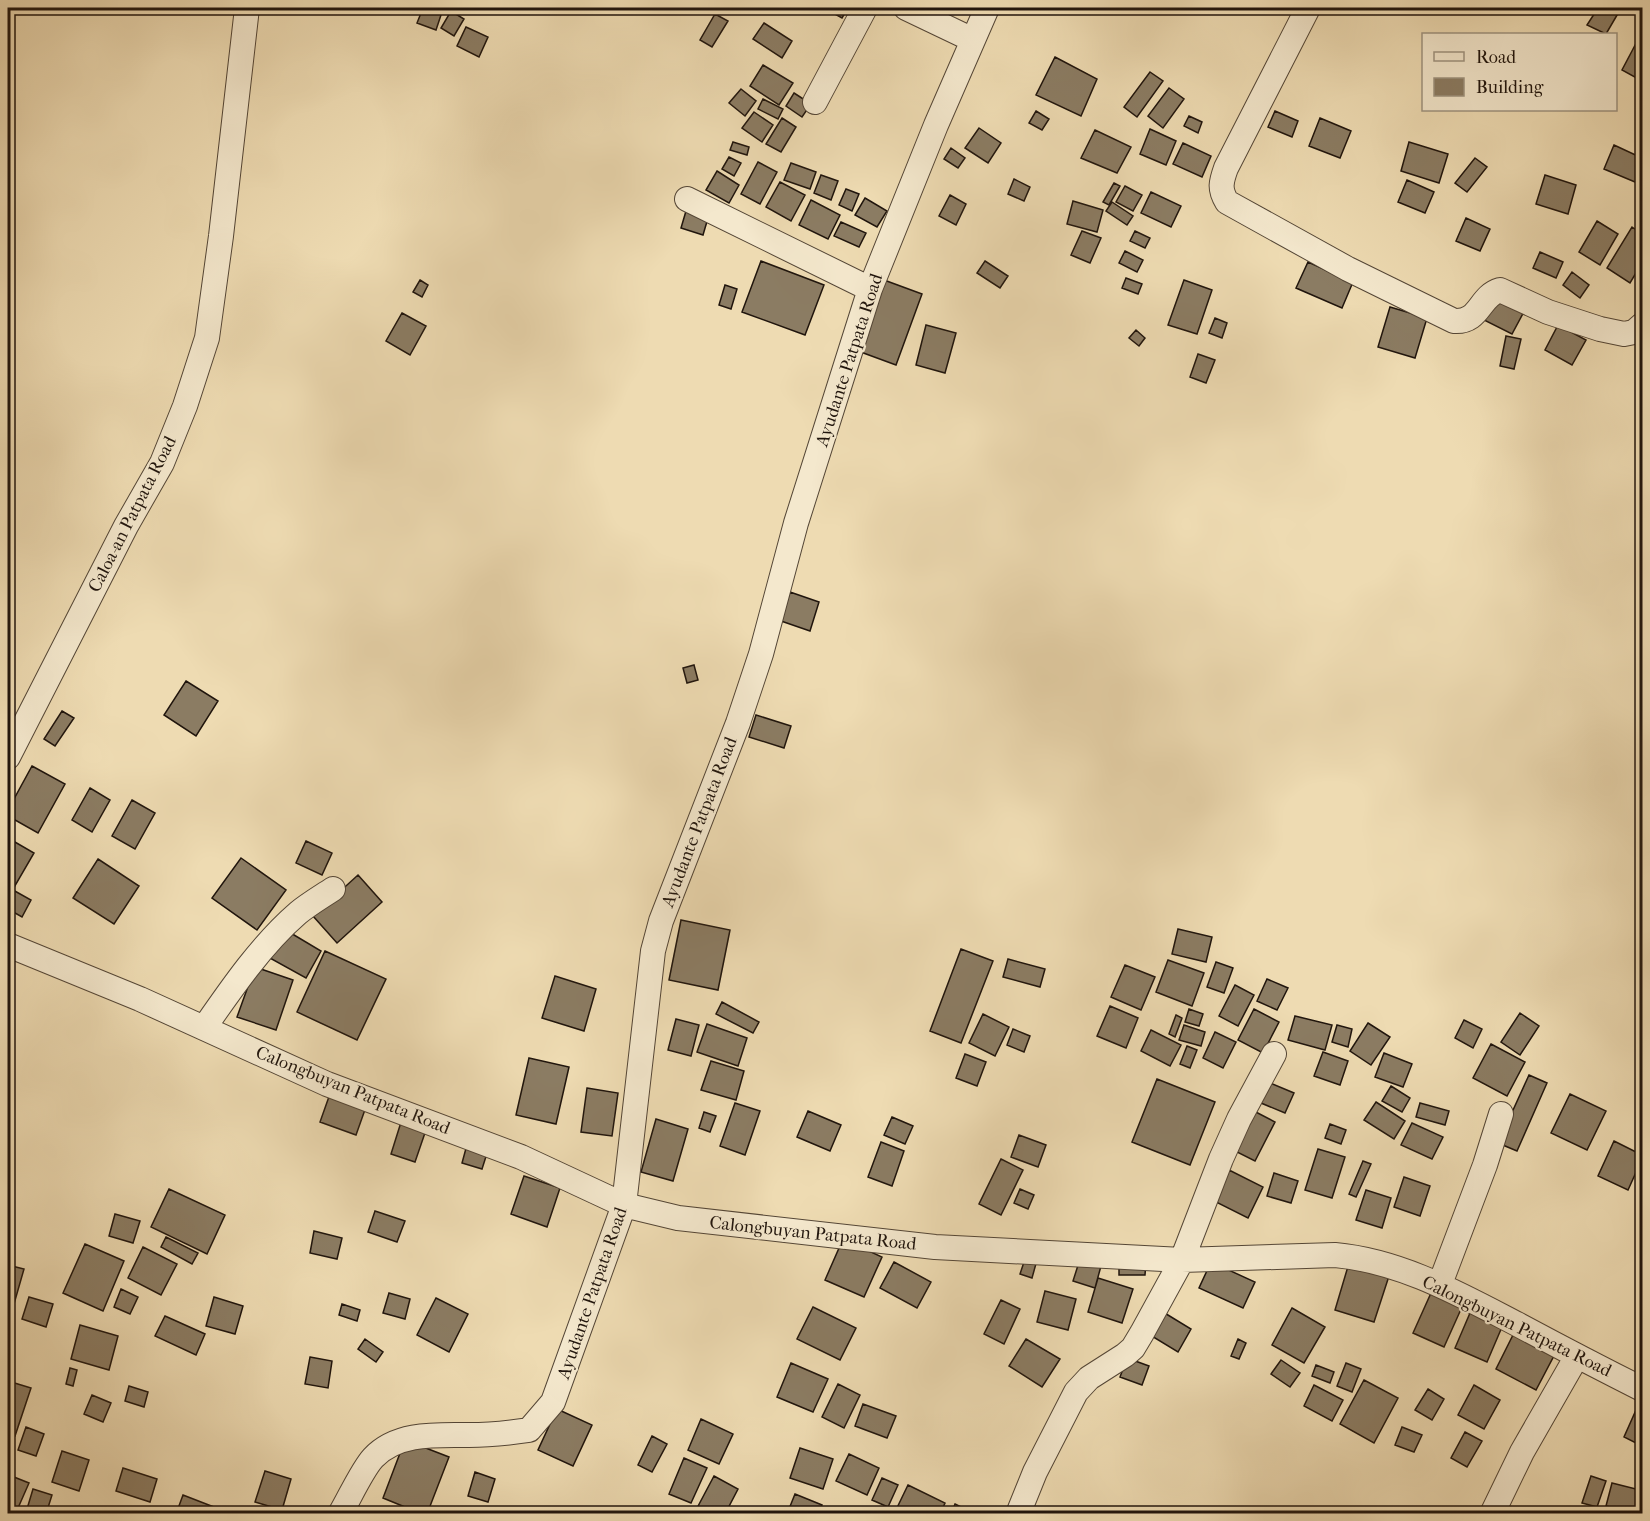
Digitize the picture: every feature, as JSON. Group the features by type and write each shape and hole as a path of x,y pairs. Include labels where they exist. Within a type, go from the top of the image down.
{"street":[{"name":"Caloa-an Patpata Road","path":"8,757 126,526 162,463 185,406 207,338 247,8"},
{"path":"815,102 866,8"},
{"path":"906,8 973,40"},
{"name":"Ayudante Patpata Road","path":"340,1514 373,1458 391,1445 412,1438 436,1434 469,1435 528,1430 553,1402 624,1205 653,951 661,921 738,723 757,664 796,523 870,290 987,8"},
{"path":"1308,8 1226,168 1221,184 1222,194 1227,202 1348,268 1454,321 1464,322 1472,317 1490,296 1500,290 1548,312 1600,329 1624,334 1634,332 1642,325"},
{"path":"687,200 870,290"},
{"path":"204,1028 227,995 278,934 299,912 333,889"},
{"name":"Calongbuyan Patpata Road","path":"8,945 140,999 327,1084 521,1157 624,1205 678,1218 935,1247 1182,1260 1335,1255 1356,1257 1440,1284 1642,1389"},
{"path":"1018,1514 1035,1472 1076,1392 1089,1377 1133,1348 1182,1260 1221,1159 1239,1119 1274,1054"},
{"path":"1440,1284 1485,1165 1501,1114"},
{"path":"1492,1514 1522,1452 1577,1356"}],"building":[{"path":"381,8 404,8 404,14 381,11"},
{"path":"423,8 442,12 436,30 417,23"},
{"path":"824,8 848,8 842,18"},
{"path":"1598,8 1620,10 1607,33 1587,25"},
{"path":"451,11 464,19 454,36 441,28"},
{"path":"715,14 728,21 712,47 700,40"},
{"path":"764,23 792,41 782,58 753,39"},
{"path":"466,27 488,37 479,57 457,46"},
{"path":"1642,32 1642,81 1622,70"},
{"path":"1055,57 1097,79 1081,116 1036,95"},
{"path":"763,65 793,83 779,105 750,86"},
{"path":"1150,72 1163,81 1137,117 1124,107"},
{"path":"1169,88 1184,99 1163,128 1148,116"},
{"path":"741,89 756,101 745,116 729,103"},
{"path":"794,93 811,104 802,117 786,106"},
{"path":"763,99 783,109 778,119 758,109"},
{"path":"1036,111 1049,119 1042,130 1029,123"},
{"path":"1275,111 1298,121 1292,137 1268,127"},
{"path":"754,112 773,125 762,142 742,128"},
{"path":"1189,116 1202,122 1198,133 1184,126"},
{"path":"782,118 796,127 781,152 766,144"},
{"path":"1320,118 1351,131 1340,158 1309,146"},
{"path":"979,128 1001,143 988,163 965,148"},
{"path":"1150,129 1176,141 1166,165 1140,154"},
{"path":"1095,130 1131,147 1117,173 1081,158"},
{"path":"733,142 749,147 747,155 730,150"},
{"path":"1409,142 1448,154 1439,183 1401,171"},
{"path":"1183,143 1211,156 1202,177 1173,164"},
{"path":"1614,145 1642,158 1642,165 1635,182 1604,169"},
{"path":"951,148 965,158 958,168 944,159"},
{"path":"729,157 741,163 734,176 722,169"},
{"path":"1475,158 1487,167 1467,192 1455,183"},
{"path":"758,162 777,172 760,204 741,194"},
{"path":"791,163 816,172 810,189 784,180"},
{"path":"717,171 739,185 729,203 706,190"},
{"path":"821,175 838,181 831,200 814,193"},
{"path":"1545,175 1576,185 1568,214 1536,204"},
{"path":"1014,179 1030,187 1024,201 1008,194"},
{"path":"1407,180 1434,192 1425,213 1398,202"},
{"path":"780,182 805,195 791,221 766,207"},
{"path":"1114,183 1120,186 1109,205 1103,202"},
{"path":"1125,186 1142,195 1133,211 1116,202"},
{"path":"846,189 859,194 852,211 839,205"},
{"path":"1151,192 1181,206 1171,227 1141,213"},
{"path":"950,195 966,204 956,225 939,216"},
{"path":"865,198 887,211 877,227 855,215"},
{"path":"811,200 840,215 828,239 799,225"},
{"path":"1073,201 1103,210 1097,232 1067,224"},
{"path":"1112,202 1133,216 1127,225 1106,211"},
{"path":"686,211 708,218 703,235 681,228"},
{"path":"1466,218 1490,229 1480,251 1456,241"},
{"path":"1597,221 1618,234 1600,265 1579,252"},
{"path":"841,222 866,233 859,247 834,236"},
{"path":"1632,227 1642,234 1642,263 1630,283 1607,268"},
{"path":"1082,231 1101,238 1090,263 1071,255"},
{"path":"1135,231 1150,238 1145,248 1130,241"},
{"path":"1125,251 1143,260 1137,272 1119,263"},
{"path":"1540,252 1563,262 1556,278 1533,268"},
{"path":"761,261 824,285 805,335 742,312"},
{"path":"985,261 1008,276 1000,288 977,273"},
{"path":"1308,262 1353,282 1342,308 1296,288"},
{"path":"1572,272 1589,285 1580,298 1563,285"},
{"path":"1126,278 1142,284 1138,294 1122,288"},
{"path":"420,280 428,285 422,297 413,292"},
{"path":"884,280 922,294 896,365 858,351"},
{"path":"1184,280 1212,290 1197,334 1168,325"},
{"path":"725,285 737,289 731,309 719,305"},
{"path":"1499,292 1527,306 1512,334 1484,320"},
{"path":"1390,307 1427,318 1415,358 1378,347"},
{"path":"402,313 426,326 410,355 386,341"},
{"path":"1215,318 1227,323 1222,338 1209,333"},
{"path":"926,325 956,333 945,373 916,365"},
{"path":"1558,325 1586,340 1572,365 1545,350"},
{"path":"1136,330 1145,338 1139,346 1129,338"},
{"path":"1506,336 1521,339 1514,369 1500,366"},
{"path":"1198,354 1215,360 1206,383 1190,377"},
{"path":"790,592 819,602 810,631 781,621"},
{"path":"694,665 698,680 687,683 683,668"},
{"path":"186,681 218,701 196,736 164,715"},
{"path":"62,711 74,718 55,746 44,739"},
{"path":"756,715 791,726 784,748 749,737"},
{"path":"32,766 65,784 38,833 8,816 8,810"},
{"path":"90,788 110,800 92,832 72,820"},
{"path":"132,800 155,813 135,849 112,836"},
{"path":"8,838 34,853 12,891 8,888"},
{"path":"306,841 332,853 322,875 296,863"},
{"path":"241,858 286,890 257,930 212,898"},
{"path":"98,859 139,886 114,924 73,898"},
{"path":"358,875 382,902 337,943 313,916"},
{"path":"13,890 31,900 22,917 8,909 8,901"},
{"path":"681,920 730,930 718,990 669,980"},
{"path":"284,929 321,951 306,978 268,957"},
{"path":"1178,929 1212,937 1206,962 1172,954"},
{"path":"961,949 993,961 961,1043 930,1031"},
{"path":"325,951 386,979 357,1040 297,1012"},
{"path":"1008,959 1045,969 1040,987 1003,977"},
{"path":"1168,960 1204,973 1192,1006 1156,992"},
{"path":"1216,962 1233,968 1224,993 1207,987"},
{"path":"1125,965 1155,977 1141,1010 1111,997"},
{"path":"255,967 293,980 276,1030 237,1017"},
{"path":"555,976 596,989 584,1031 542,1018"},
{"path":"1267,979 1288,988 1277,1010 1257,1001"},
{"path":"1235,985 1254,995 1238,1026 1219,1016"},
{"path":"722,1002 759,1022 753,1033 716,1014"},
{"path":"1110,1006 1138,1018 1126,1048 1097,1036"},
{"path":"1189,1009 1203,1014 1199,1026 1185,1022"},
{"path":"1254,1009 1279,1022 1263,1053 1238,1040"},
{"path":"1520,1013 1539,1026 1520,1055 1501,1042"},
{"path":"983,1014 1009,1027 995,1056 969,1043"},
{"path":"1176,1015 1182,1018 1175,1037 1169,1034"},
{"path":"1295,1016 1332,1025 1325,1050 1288,1040"},
{"path":"676,1019 699,1025 691,1056 668,1050"},
{"path":"1464,1020 1482,1029 1473,1048 1455,1038"},
{"path":"1368,1023 1390,1037 1371,1065 1350,1051"},
{"path":"707,1024 747,1038 738,1066 697,1052"},
{"path":"1184,1025 1205,1032 1201,1046 1179,1040"},
{"path":"1337,1025 1352,1029 1348,1047 1332,1042"},
{"path":"1013,1029 1030,1036 1024,1052 1007,1045"},
{"path":"1151,1030 1181,1045 1170,1066 1141,1051"},
{"path":"1215,1032 1236,1042 1223,1068 1203,1058"},
{"path":"1491,1044 1525,1062 1507,1096 1473,1078"},
{"path":"1187,1046 1197,1050 1190,1068 1180,1064"},
{"path":"1323,1052 1348,1061 1340,1085 1314,1076"},
{"path":"1384,1053 1412,1064 1403,1087 1375,1077"},
{"path":"965,1054 986,1062 977,1086 956,1078"},
{"path":"529,1058 569,1067 556,1124 516,1115"},
{"path":"711,1061 744,1071 736,1100 701,1090"},
{"path":"1529,1075 1547,1083 1517,1151 1498,1143"},
{"path":"1157,1079 1215,1102 1190,1165 1132,1142"},
{"path":"1270,1083 1294,1093 1285,1113 1261,1103"},
{"path":"1391,1086 1410,1098 1402,1112 1382,1101"},
{"path":"587,1088 618,1093 612,1136 581,1132"},
{"path":"331,1091 367,1104 356,1135 320,1122"},
{"path":"1570,1094 1606,1111 1587,1150 1551,1133"},
{"path":"1376,1102 1405,1121 1394,1139 1364,1120"},
{"path":"735,1103 760,1111 745,1155 720,1146"},
{"path":"1420,1103 1449,1111 1445,1125 1416,1117"},
{"path":"1250,1109 1275,1122 1255,1161 1229,1148"},
{"path":"808,1111 841,1125 830,1151 797,1137"},
{"path":"704,1112 716,1116 710,1132 699,1128"},
{"path":"892,1117 913,1126 905,1144 884,1135"},
{"path":"402,1119 427,1127 415,1162 391,1154"},
{"path":"656,1119 688,1129 673,1181 641,1172"},
{"path":"1412,1123 1443,1137 1432,1159 1401,1145"},
{"path":"1330,1124 1346,1130 1341,1144 1325,1138"},
{"path":"1019,1135 1046,1145 1038,1167 1011,1157"},
{"path":"468,1141 489,1147 482,1169 462,1163"},
{"path":"1614,1141 1642,1155 1628,1190 1598,1176"},
{"path":"881,1142 904,1151 892,1186 868,1177"},
{"path":"1318,1149 1345,1157 1332,1198 1305,1190"},
{"path":"1001,1159 1023,1170 1001,1215 979,1204"},
{"path":"1363,1161 1371,1164 1356,1197 1349,1194"},
{"path":"1229,1170 1263,1187 1248,1218 1214,1201"},
{"path":"1274,1173 1298,1181 1291,1203 1267,1196"},
{"path":"524,1176 560,1188 547,1227 511,1214"},
{"path":"1404,1177 1430,1186 1420,1216 1394,1207"},
{"path":"169,1189 225,1215 207,1254 151,1227"},
{"path":"1020,1189 1034,1195 1028,1209 1014,1203"},
{"path":"1366,1190 1391,1198 1382,1228 1356,1220"},
{"path":"375,1211 405,1221 397,1242 368,1232"},
{"path":"115,1214 140,1221 133,1243 109,1236"},
{"path":"314,1231 342,1238 337,1259 310,1253"},
{"path":"166,1237 198,1253 192,1264 161,1247"},
{"path":"843,1239 882,1257 864,1297 825,1280"},
{"path":"85,1244 124,1261 103,1311 63,1293"},
{"path":"143,1247 177,1264 161,1295 128,1278"},
{"path":"1026,1256 1037,1260 1032,1278 1020,1274"},
{"path":"1080,1259 1101,1266 1095,1288 1073,1281"},
{"path":"1119,1261 1146,1261 1145,1275 1119,1275"},
{"path":"894,1262 931,1282 917,1308 880,1288"},
{"path":"1211,1262 1255,1282 1243,1308 1199,1288"},
{"path":"1349,1263 1389,1276 1374,1322 1335,1310"},
{"path":"8,1265 24,1269 10,1318 8,1317"},
{"path":"1098,1278 1133,1289 1122,1323 1088,1312"},
{"path":"121,1289 138,1297 130,1314 114,1307"},
{"path":"1045,1291 1076,1299 1068,1330 1037,1322"},
{"path":"389,1293 410,1299 405,1319 383,1313"},
{"path":"1431,1293 1462,1307 1444,1347 1413,1333"},
{"path":"29,1297 53,1304 46,1327 22,1319"},
{"path":"214,1297 243,1306 235,1334 206,1326"},
{"path":"436,1298 468,1314 449,1352 417,1335"},
{"path":"1001,1300 1020,1309 1004,1344 984,1334"},
{"path":"342,1304 360,1310 357,1321 339,1315"},
{"path":"1473,1306 1505,1320 1487,1362 1455,1348"},
{"path":"813,1307 856,1328 840,1360 797,1339"},
{"path":"1292,1308 1325,1327 1304,1363 1272,1345"},
{"path":"1163,1312 1191,1329 1178,1352 1150,1335"},
{"path":"165,1316 205,1334 196,1355 155,1336"},
{"path":"80,1325 118,1336 109,1370 71,1359"},
{"path":"1516,1329 1557,1350 1536,1390 1496,1369"},
{"path":"365,1339 383,1352 376,1362 358,1349"},
{"path":"1026,1339 1060,1359 1042,1387 1009,1366"},
{"path":"1238,1339 1246,1343 1239,1359 1231,1356"},
{"path":"310,1357 332,1361 328,1388 305,1384"},
{"path":"1127,1358 1149,1366 1142,1385 1120,1377"},
{"path":"1281,1360 1300,1373 1290,1387 1271,1374"},
{"path":"791,1363 828,1379 813,1412 777,1397"},
{"path":"1346,1363 1361,1369 1352,1392 1337,1386"},
{"path":"1316,1365 1334,1372 1330,1383 1312,1376"},
{"path":"70,1368 77,1370 73,1386 66,1384"},
{"path":"1364,1380 1398,1398 1374,1443 1340,1424"},
{"path":"8,1381 31,1388 15,1436 8,1434"},
{"path":"838,1384 860,1395 844,1428 822,1417"},
{"path":"1314,1385 1343,1400 1332,1421 1304,1406"},
{"path":"1474,1385 1500,1400 1484,1429 1458,1415"},
{"path":"129,1386 148,1392 144,1407 125,1401"},
{"path":"1428,1389 1444,1399 1432,1420 1415,1410"},
{"path":"92,1395 111,1403 103,1422 84,1414"},
{"path":"1640,1401 1642,1403 1642,1446 1624,1437"},
{"path":"863,1404 896,1416 887,1438 855,1426"},
{"path":"557,1409 592,1425 573,1466 538,1450"},
{"path":"701,1419 733,1434 719,1464 688,1450"},
{"path":"26,1427 44,1434 36,1456 18,1450"},
{"path":"1402,1427 1422,1435 1414,1452 1395,1445"},
{"path":"1465,1432 1482,1441 1467,1467 1451,1458"},
{"path":"652,1436 667,1444 652,1472 638,1465"},
{"path":"405,1440 449,1457 427,1514 383,1498"},
{"path":"800,1448 833,1459 823,1489 790,1478"},
{"path":"62,1451 89,1460 79,1491 52,1482"},
{"path":"849,1454 879,1468 867,1495 836,1481"},
{"path":"684,1458 707,1468 691,1503 669,1494"},
{"path":"123,1468 157,1479 150,1502 116,1491"},
{"path":"265,1471 291,1479 282,1510 255,1502"},
{"path":"475,1472 495,1479 488,1502 468,1496"},
{"path":"9,1475 29,1483 18,1508 8,1504"},
{"path":"714,1476 738,1489 725,1514 702,1514 696,1510"},
{"path":"1591,1476 1606,1481 1597,1507 1582,1503"},
{"path":"882,1478 898,1485 888,1507 872,1500"},
{"path":"1612,1483 1640,1490 1634,1513 1606,1506"},
{"path":"908,1485 945,1503 940,1514 894,1514"},
{"path":"33,1489 52,1495 46,1514 27,1509"},
{"path":"795,1494 822,1505 818,1514 787,1514"},
{"path":"183,1495 232,1514 176,1514"},
{"path":"955,1504 971,1512 971,1514 951,1514"}]}
